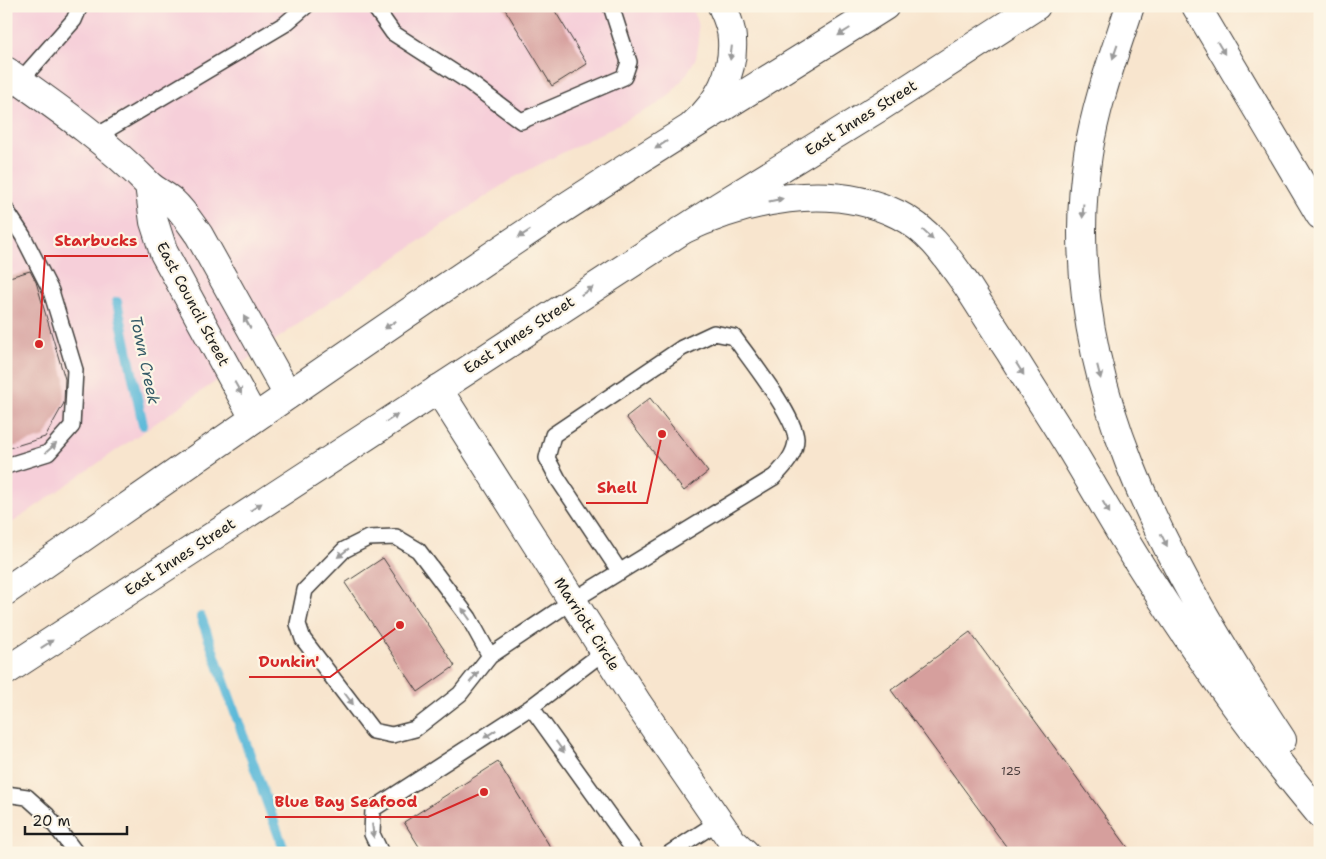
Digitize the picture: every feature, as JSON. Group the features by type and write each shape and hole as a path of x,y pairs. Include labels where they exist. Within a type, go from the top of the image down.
{"main road":[{"path":"694,124 718,98 728,69 732,39 729,23 722,6"},
{"path":"6,591 254,418 518,238 694,124 885,6"},
{"name":"East Innes Street","path":"6,671 680,231 925,79 1036,6"},
{"path":"1130,6 1096,115 1088,156 1085,186 1082,248 1084,278 1092,340 1099,370 1122,444 1151,515 1194,597 1242,677 1320,797"},
{"path":"1196,6 1320,215"},
{"path":"11,82 95,136 140,174 150,185 175,204 199,235 288,395"},
{"name":"East Council Street","path":"150,185 154,222 164,253 254,418"},
{"path":"680,231 758,204 792,197 822,195 848,198 882,208 908,220 932,238 995,329 1070,447 1143,570 1183,631 1257,735 1320,814"},
{"name":"Marriott Circle","path":"438,389 572,601 718,822 732,841 745,853"}],"lane":[{"path":"11,82 74,20 80,6"},
{"path":"95,136 285,24 306,6"},
{"path":"374,6 394,33 469,82 521,121 624,77 629,62 611,6"},
{"path":"6,210 23,236 51,291 75,370 72,426 48,453 6,466"},
{"path":"490,656 469,618 418,550 396,537 368,538 344,550 305,590 298,624 303,639 373,731 392,735 415,730 460,694 490,656 572,601 620,572 774,477 789,462 796,439 789,416 734,337 714,333 682,348 553,435 548,458 558,479 620,572"},
{"path":"381,853 372,834 373,809 531,707 605,651"},
{"path":"531,707 636,853"},
{"path":"6,794 27,797 47,815 76,853"},
{"path":"670,853 718,822"}],"shaded area":[{"path":"6,6 692,6 697,21 699,41 696,58 686,75 670,95 658,104 513,178 330,302 6,527"}],"building":[{"path":"503,6 552,6 587,64 552,86"},
{"path":"30,271 36,282 65,379 64,403 45,437 6,449 6,278"},
{"path":"650,398 708,472 684,491 626,417"},
{"path":"383,558 455,666 418,692 345,583"},
{"path":"970,632 1132,853 1011,853 891,690"},
{"path":"498,762 554,853 423,853 404,822"}],"waterway":[{"name":"Town Creek","path":"117,302 143,425"},
{"name":"Town Creek","path":"201,617 285,853"}],"place":[{"name":"Starbucks","path":"39,344"},
{"name":"Shell","path":"662,434"},
{"name":"Dunkin'","path":"400,625"},
{"name":"Blue Bay Seafood","path":"484,792"}]}
